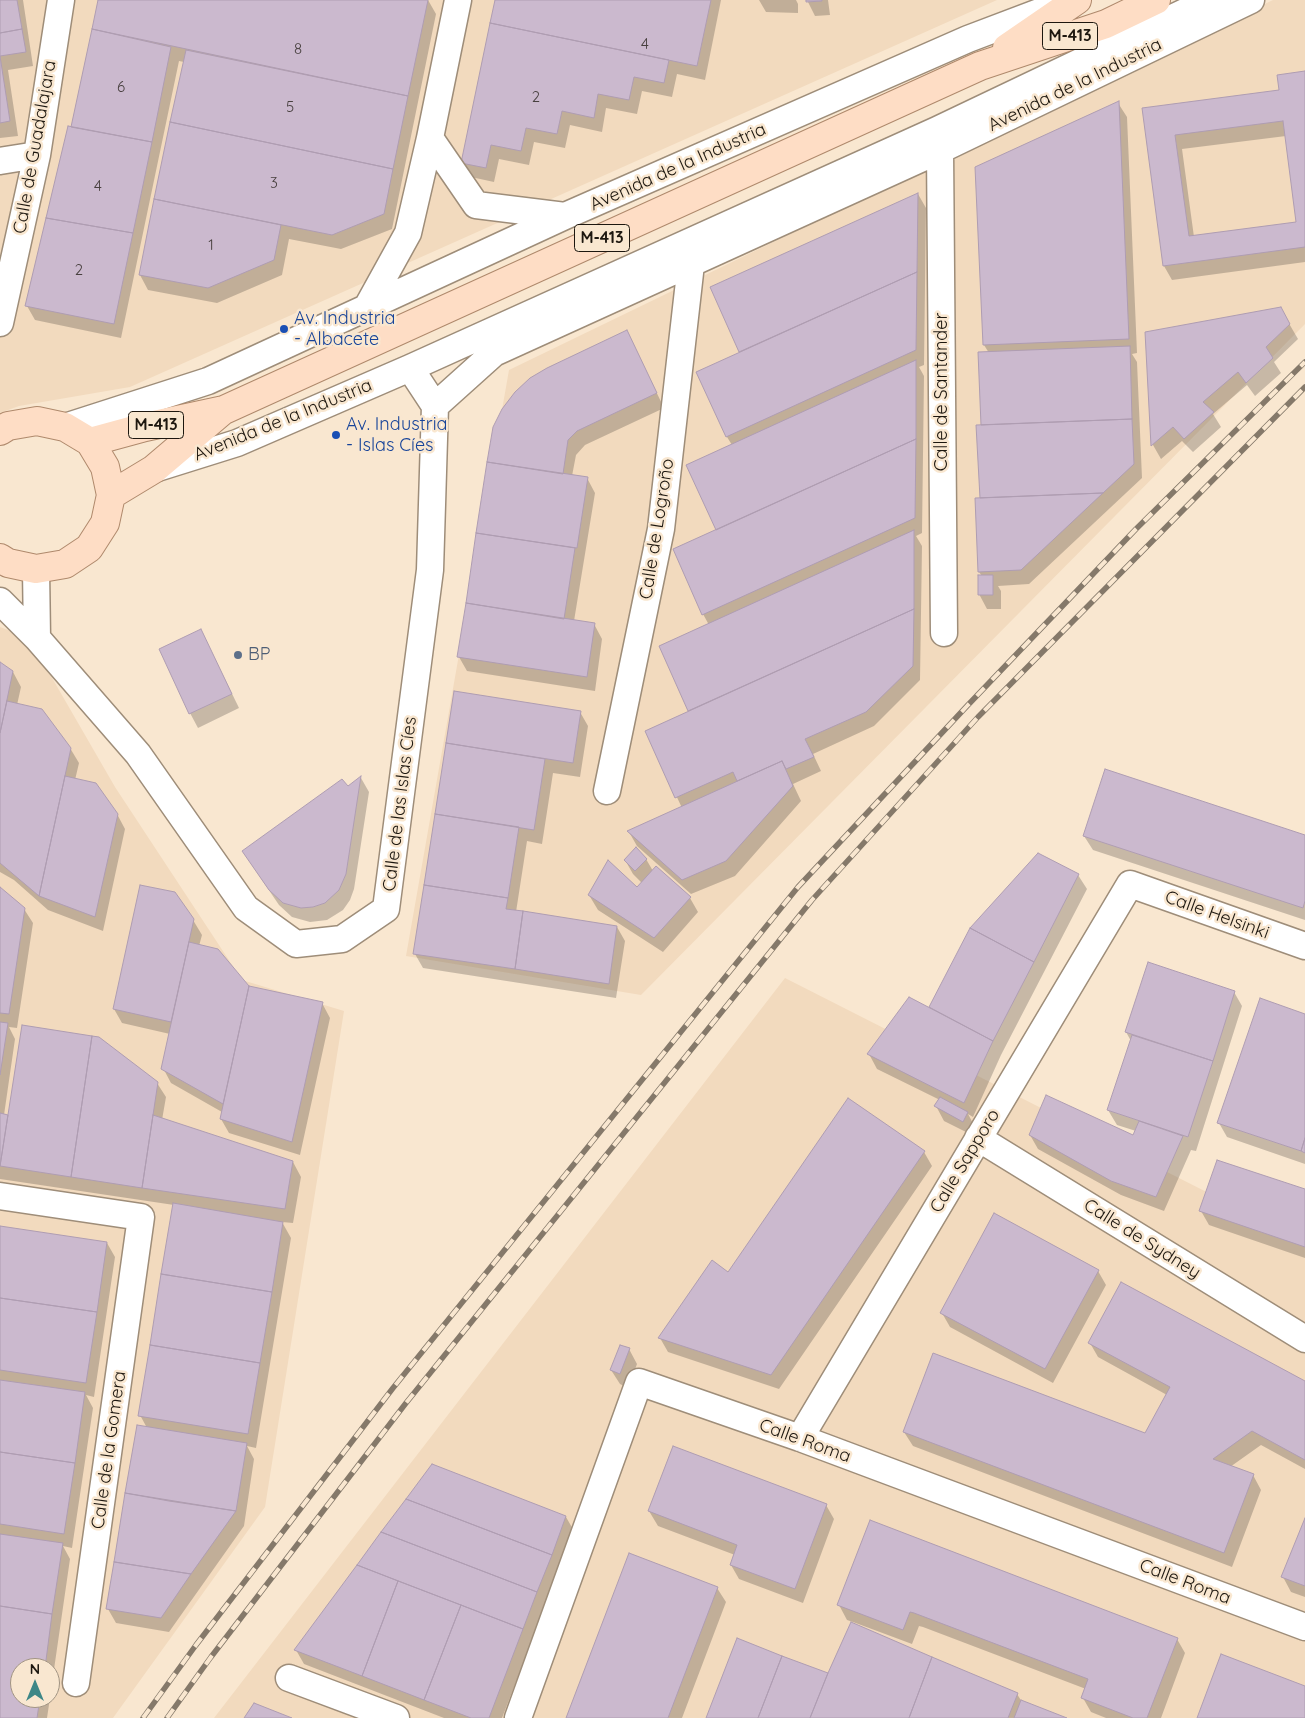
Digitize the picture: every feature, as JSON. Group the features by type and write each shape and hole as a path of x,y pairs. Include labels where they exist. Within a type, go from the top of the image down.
{"main road":[{"name":"M-413","path":"980,66 1077,0"},
{"name":"M-413","path":"980,66 1106,24 1156,0"},
{"name":"Avenida de la Industria","path":"90,442 145,427 224,410 980,66"},
{"name":"Avenida de la Industria","path":"111,495 154,469 224,410"},
{"path":"0,431 8,426 37,421 65,426 90,442 105,467 111,495 105,523 89,548 65,564 36,569 8,563 0,558"}],"street":[{"name":"Calle de Guadalajara","path":"0,323 36,155 60,0"},
{"path":"366,309 408,233 430,138 458,0"},
{"name":"Avenida de la Industria","path":"65,426 208,381 565,216 968,39 1070,0"},
{"name":"Avenida de la Industria","path":"154,469 237,443 410,368 937,130 1210,0"},
{"name":"Avenida de la Industria","path":"435,406 494,353 940,150 1251,0"},
{"path":"430,138 476,206 565,216"},
{"name":"Calle de Santander","path":"940,150 944,633"},
{"path":"0,161 36,155"},
{"name":"Calle de Logroño","path":"606,791 661,529 691,264"},
{"path":"410,368 435,406"},
{"name":"Calle de las Islas Cíes","path":"0,601 37,638 138,754 246,908 296,944 342,938 386,909 430,570 435,406"},
{"path":"36,569 37,638"},
{"name":"Calle Helsinki","path":"1130,884 1305,946"},
{"name":"Calle Sapporo","path":"800,1438 1130,884"},
{"name":"Calle de Sydney","path":"978,1138 1305,1339"},
{"name":"Calle de la Gomera","path":"0,1196 142,1217 76,1683"},
{"name":"Calle Roma","path":"518,1718 639,1382 800,1438 1305,1627"},
{"path":"289,1678 396,1718"}],"shaded area":[{"path":"0,0 997,0 130,387 19,406 0,413"},
{"path":"1273,0 1305,0 1305,324 641,995 406,956 509,370"},
{"path":"0,627 29,638 115,787 242,980 344,1011 265,1507 113,1718 0,1718"},
{"path":"785,978 1305,1242 1305,1718 214,1718"}],"building":[{"path":"0,0 17,0 22,29 0,33"},
{"path":"98,0 428,0 408,96 92,29"},
{"path":"495,0 711,0 697,66 490,23"},
{"path":"806,0 822,0 822,1 806,2"},
{"path":"490,23 669,60 664,83 634,77 629,100 598,94 594,118 562,111 557,134 526,128 521,151 491,145 486,168 461,163"},
{"path":"22,29 26,52 0,56 0,33"},
{"path":"92,29 171,47 152,142 71,127"},
{"path":"186,50 408,96 393,169 170,122"},
{"path":"0,56 10,121 0,123"},
{"path":"1305,71 1305,247 1163,266 1142,108 1279,90 1277,75","holes":["1283,121 1296,222 1189,236 1175,135"]},
{"path":"1119,101 1129,339 983,345 975,167"},
{"path":"170,122 393,169 384,214 332,235 154,199"},
{"path":"68,126 152,142 133,233 46,218"},
{"path":"918,193 917,272 739,352 710,287"},
{"path":"154,199 281,225 274,260 208,288 139,275"},
{"path":"46,218 133,233 114,324 25,306"},
{"path":"917,272 916,350 726,437 696,372"},
{"path":"1281,307 1290,324 1266,347 1273,358 1246,383 1238,372 1203,402 1214,412 1184,439 1173,427 1151,446 1145,332"},
{"path":"627,330 657,393 577,431 568,440 563,474 487,462 493,427 502,409 515,392 530,378 547,368"},
{"path":"1130,346 1132,419 981,425 978,352"},
{"path":"916,360 916,439 716,530 686,465"},
{"path":"1132,419 1134,464 1103,493 980,498 976,425"},
{"path":"916,439 915,518 702,615 673,549"},
{"path":"487,462 588,477 577,548 476,533"},
{"path":"1103,493 1021,570 978,572 975,498"},
{"path":"914,530 914,609 688,711 659,646"},
{"path":"476,533 575,548 564,619 466,603"},
{"path":"978,575 993,575 993,595 978,595"},
{"path":"466,603 595,623 587,677 457,657"},
{"path":"914,609 913,666 866,712 805,739 814,757 786,769 782,761 737,781 733,772 675,798 645,731"},
{"path":"201,629 232,694 189,714 159,649"},
{"path":"0,662 13,671 0,733"},
{"path":"454,691 581,711 573,763 446,743"},
{"path":"7,701 42,709 71,748 39,896 0,863 0,733"},
{"path":"446,743 545,759 534,830 435,814"},
{"path":"782,761 793,786 726,861 682,880 627,831"},
{"path":"1105,769 1305,835 1305,901 1303,908 1083,836"},
{"path":"65,776 96,783 118,814 95,917 39,896"},
{"path":"361,776 346,874 339,890 325,903 313,907 301,908 283,903 269,890 242,851 342,779 348,786"},
{"path":"435,814 519,827 508,898 424,885"},
{"path":"636,847 647,859 635,871 624,860"},
{"path":"1038,853 1079,874 1034,962 970,928"},
{"path":"608,860 637,887 656,866 691,897 654,938 588,895"},
{"path":"140,885 175,892 194,919 171,1022 113,1009"},
{"path":"424,885 508,898 506,909 523,911 515,969 413,954"},
{"path":"0,887 25,908 9,1014 0,1013"},
{"path":"523,911 617,926 609,984 515,969"},
{"path":"970,928 1034,962 993,1041 929,1007"},
{"path":"189,942 218,949 249,986 223,1104 161,1069"},
{"path":"1148,962 1235,991 1213,1061 1125,1032"},
{"path":"249,986 323,1002 292,1142 220,1119"},
{"path":"909,997 993,1041 964,1103 867,1054"},
{"path":"1260,998 1305,1014 1305,1138 1301,1151 1217,1123"},
{"path":"0,1022 8,1023 0,1075"},
{"path":"22,1025 92,1036 71,1177 0,1166"},
{"path":"1132,1035 1213,1061 1188,1137 1107,1110"},
{"path":"92,1036 99,1037 158,1082 142,1188 71,1177"},
{"path":"1046,1095 1133,1135 1139,1121 1183,1136 1156,1197 1111,1181 1029,1135"},
{"path":"940,1097 968,1112 963,1122 934,1106"},
{"path":"848,1098 925,1151 771,1375 658,1338 712,1260 728,1272"},
{"path":"0,1113 8,1115 0,1166"},
{"path":"153,1115 293,1161 285,1209 142,1188"},
{"path":"1305,1138 1305,1153 1301,1151"},
{"path":"1217,1160 1305,1189 1305,1247 1199,1211"},
{"path":"173,1203 283,1222 272,1292 161,1274"},
{"path":"994,1213 1099,1270 1045,1369 940,1313"},
{"path":"0,1226 107,1242 97,1312 0,1298"},
{"path":"161,1274 272,1292 260,1363 150,1345"},
{"path":"1121,1282 1305,1381 1305,1460 1252,1431 1213,1459 1254,1474 1224,1553 903,1432 933,1353 1145,1433 1170,1387 1088,1343"},
{"path":"0,1298 97,1312 86,1383 0,1370"},
{"path":"150,1345 260,1363 248,1434 138,1416"},
{"path":"620,1345 630,1348 620,1374 610,1370"},
{"path":"0,1380 85,1392 75,1463 0,1452"},
{"path":"137,1425 247,1443 236,1511 125,1493"},
{"path":"673,1446 827,1504 795,1589 730,1565 737,1545 648,1511"},
{"path":"0,1452 75,1463 64,1534 0,1524"},
{"path":"432,1464 566,1516 552,1555 406,1499"},
{"path":"125,1493 236,1511 191,1574 114,1562"},
{"path":"406,1499 552,1555 537,1592 381,1532"},
{"path":"1305,1518 1305,1586 1281,1577"},
{"path":"870,1520 1178,1638 1147,1718 1133,1718 1081,1698 1088,1679 914,1613 910,1612 903,1630 837,1605"},
{"path":"381,1532 537,1592 523,1629 357,1565"},
{"path":"0,1534 63,1543 52,1614 0,1606"},
{"path":"629,1553 718,1587 668,1718 566,1718"},
{"path":"114,1562 191,1574 161,1618 106,1609"},
{"path":"357,1565 398,1581 362,1676 294,1650"},
{"path":"398,1581 461,1605 424,1700 362,1676"},
{"path":"461,1605 523,1629 489,1718 471,1718 424,1700"},
{"path":"0,1606 52,1614 46,1658 10,1658 10,1708 38,1708 37,1718 0,1718"},
{"path":"851,1622 932,1657 909,1718 810,1718"},
{"path":"737,1638 782,1656 758,1718 706,1718"},
{"path":"1221,1654 1305,1686 1305,1718 1197,1718"},
{"path":"782,1656 828,1673 810,1718 758,1718"},
{"path":"932,1657 1018,1693 1008,1718 909,1718"},
{"path":"1021,1700 1067,1718 1014,1718"},
{"path":"254,1703 292,1718 244,1718"}],"railway":[{"path":"143,1718 196,1645 393,1388 798,887 1136,529 1305,362"},
{"path":"167,1718 211,1657 406,1403 812,900 978,717 1305,387"}],"place":[{"name":"Av. Industria - Albacete","path":"284,329"},
{"name":"Av. Industria - Islas Cíes","path":"336,435"},
{"name":"BP","path":"238,655"}]}
